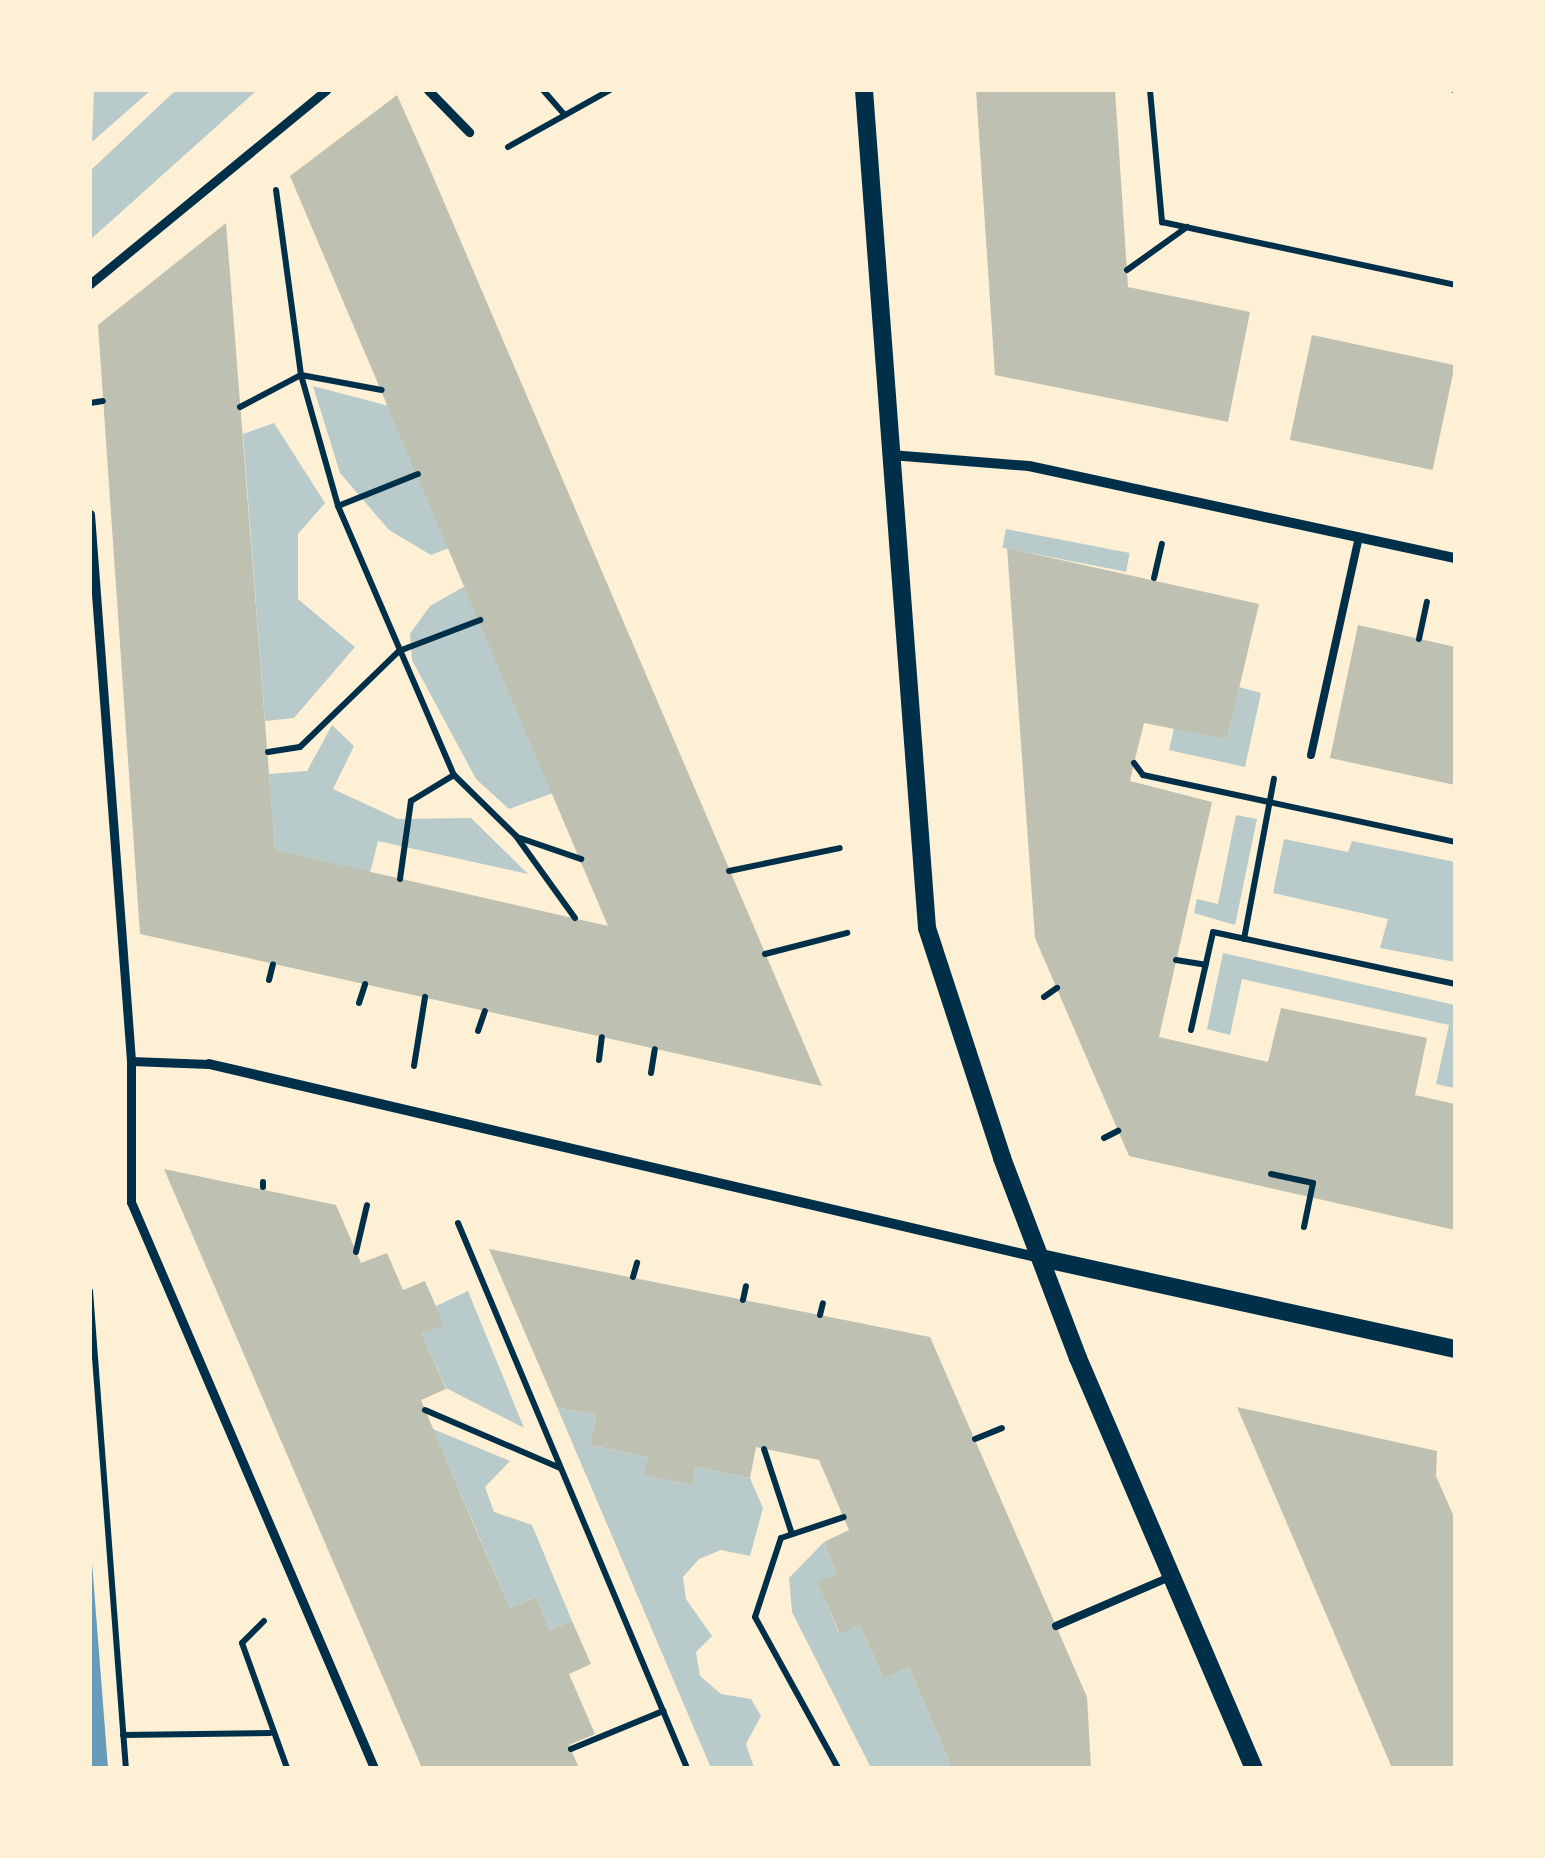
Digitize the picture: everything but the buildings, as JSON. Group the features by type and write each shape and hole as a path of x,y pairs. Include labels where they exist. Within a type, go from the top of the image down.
{"street":[{"path":"90,284 326,90"},
{"path":"428,90 470,132"},
{"path":"864,90 927,928 1041,1258 1254,1768"},
{"path":"890,455 1030,466 1455,558"},
{"path":"90,514 131,1061 131,1202 374,1768"},
{"path":"131,1061 209,1064 1041,1258 1455,1349"}],"lane":[{"path":"1310,755 1358,537"},
{"path":"1056,1626 1172,1576"}],"path":[{"path":"543,90 565,115"},
{"path":"470,132 493,156 610,90"},
{"path":"1150,90 1162,222 1455,285"},
{"path":"276,186 300,375 338,506 454,775 516,836 575,918"},
{"path":"1127,270 1188,226"},
{"path":"240,407 300,375 382,390"},
{"path":"90,403 103,401"},
{"path":"338,506 418,474"},
{"path":"1154,578 1162,544"},
{"path":"1419,639 1427,602"},
{"path":"268,752 300,748 399,651 480,620"},
{"path":"1134,764 1143,775 1455,842"},
{"path":"1244,939 1274,803 1274,771"},
{"path":"400,880 412,801 454,775"},
{"path":"516,836 581,859"},
{"path":"729,870 840,848"},
{"path":"765,954 847,932"},
{"path":"1192,1030 1213,932 1455,984"},
{"path":"1176,960 1206,965"},
{"path":"269,980 273,964"},
{"path":"359,1003 365,984"},
{"path":"1044,996 1057,988"},
{"path":"406,1111 425,997"},
{"path":"478,1031 485,1011"},
{"path":"599,1060 602,1037"},
{"path":"651,1073 655,1050"},
{"path":"1104,1138 1118,1131"},
{"path":"1271,1174 1314,1183 1304,1227"},
{"path":"356,1252 367,1205"},
{"path":"458,1224 686,1768"},
{"path":"634,1277 637,1263"},
{"path":"744,1300 746,1286"},
{"path":"90,1291 126,1768"},
{"path":"820,1315 823,1303"},
{"path":"425,1410 560,1468"},
{"path":"975,1438 1002,1428"},
{"path":"764,1449 792,1534"},
{"path":"838,1768 755,1617 781,1538 844,1517"},
{"path":"287,1768 270,1733 242,1643 297,1588"},
{"path":"572,1749 662,1711"},
{"path":"123,1735 270,1733"}],"shaded area":[{"path":"94,90 151,90 92,142"},
{"path":"176,90 257,90 90,240 90,171"},
{"path":"313,386 389,406 449,548 431,555 389,530 340,473"},
{"path":"274,423 325,503 298,534 298,599 355,647 294,718 265,721 243,434"},
{"path":"1006,529 1130,553 1126,572 1002,548"},
{"path":"465,586 553,793 509,809 476,779 412,660 410,634 430,606"},
{"path":"1239,687 1261,693 1245,767 1169,750 1174,728 1227,739"},
{"path":"332,725 354,746 333,789 398,819 471,818 528,874 378,841 370,873 275,850 269,774 307,771"},
{"path":"1236,815 1257,819 1235,925 1194,913 1197,899 1218,904"},
{"path":"1284,839 1348,852 1352,841 1455,862 1455,962 1380,948 1388,919 1273,893"},
{"path":"1223,953 1455,1005 1454,1088 1436,1084 1449,1025 1242,979 1230,1035 1207,1029"},
{"path":"468,1291 524,1428 446,1388 422,1334 443,1325 436,1306"},
{"path":"557,1407 596,1415 590,1445 648,1457 645,1475 691,1485 695,1467 750,1478 763,1508 750,1556 721,1550 699,1559 683,1577 686,1599 712,1636 696,1652 700,1676 721,1694 751,1699 761,1716 746,1744 754,1768 711,1768"},
{"path":"433,1429 510,1461 485,1487 494,1512 532,1525 572,1621 550,1630 536,1597 510,1608"},
{"path":"824,1542 837,1574 818,1583 839,1633 860,1625 883,1678 909,1668 952,1768 871,1768 792,1612 789,1578"}],"water":[{"path":"90,1537 108,1768 90,1768"}]}
